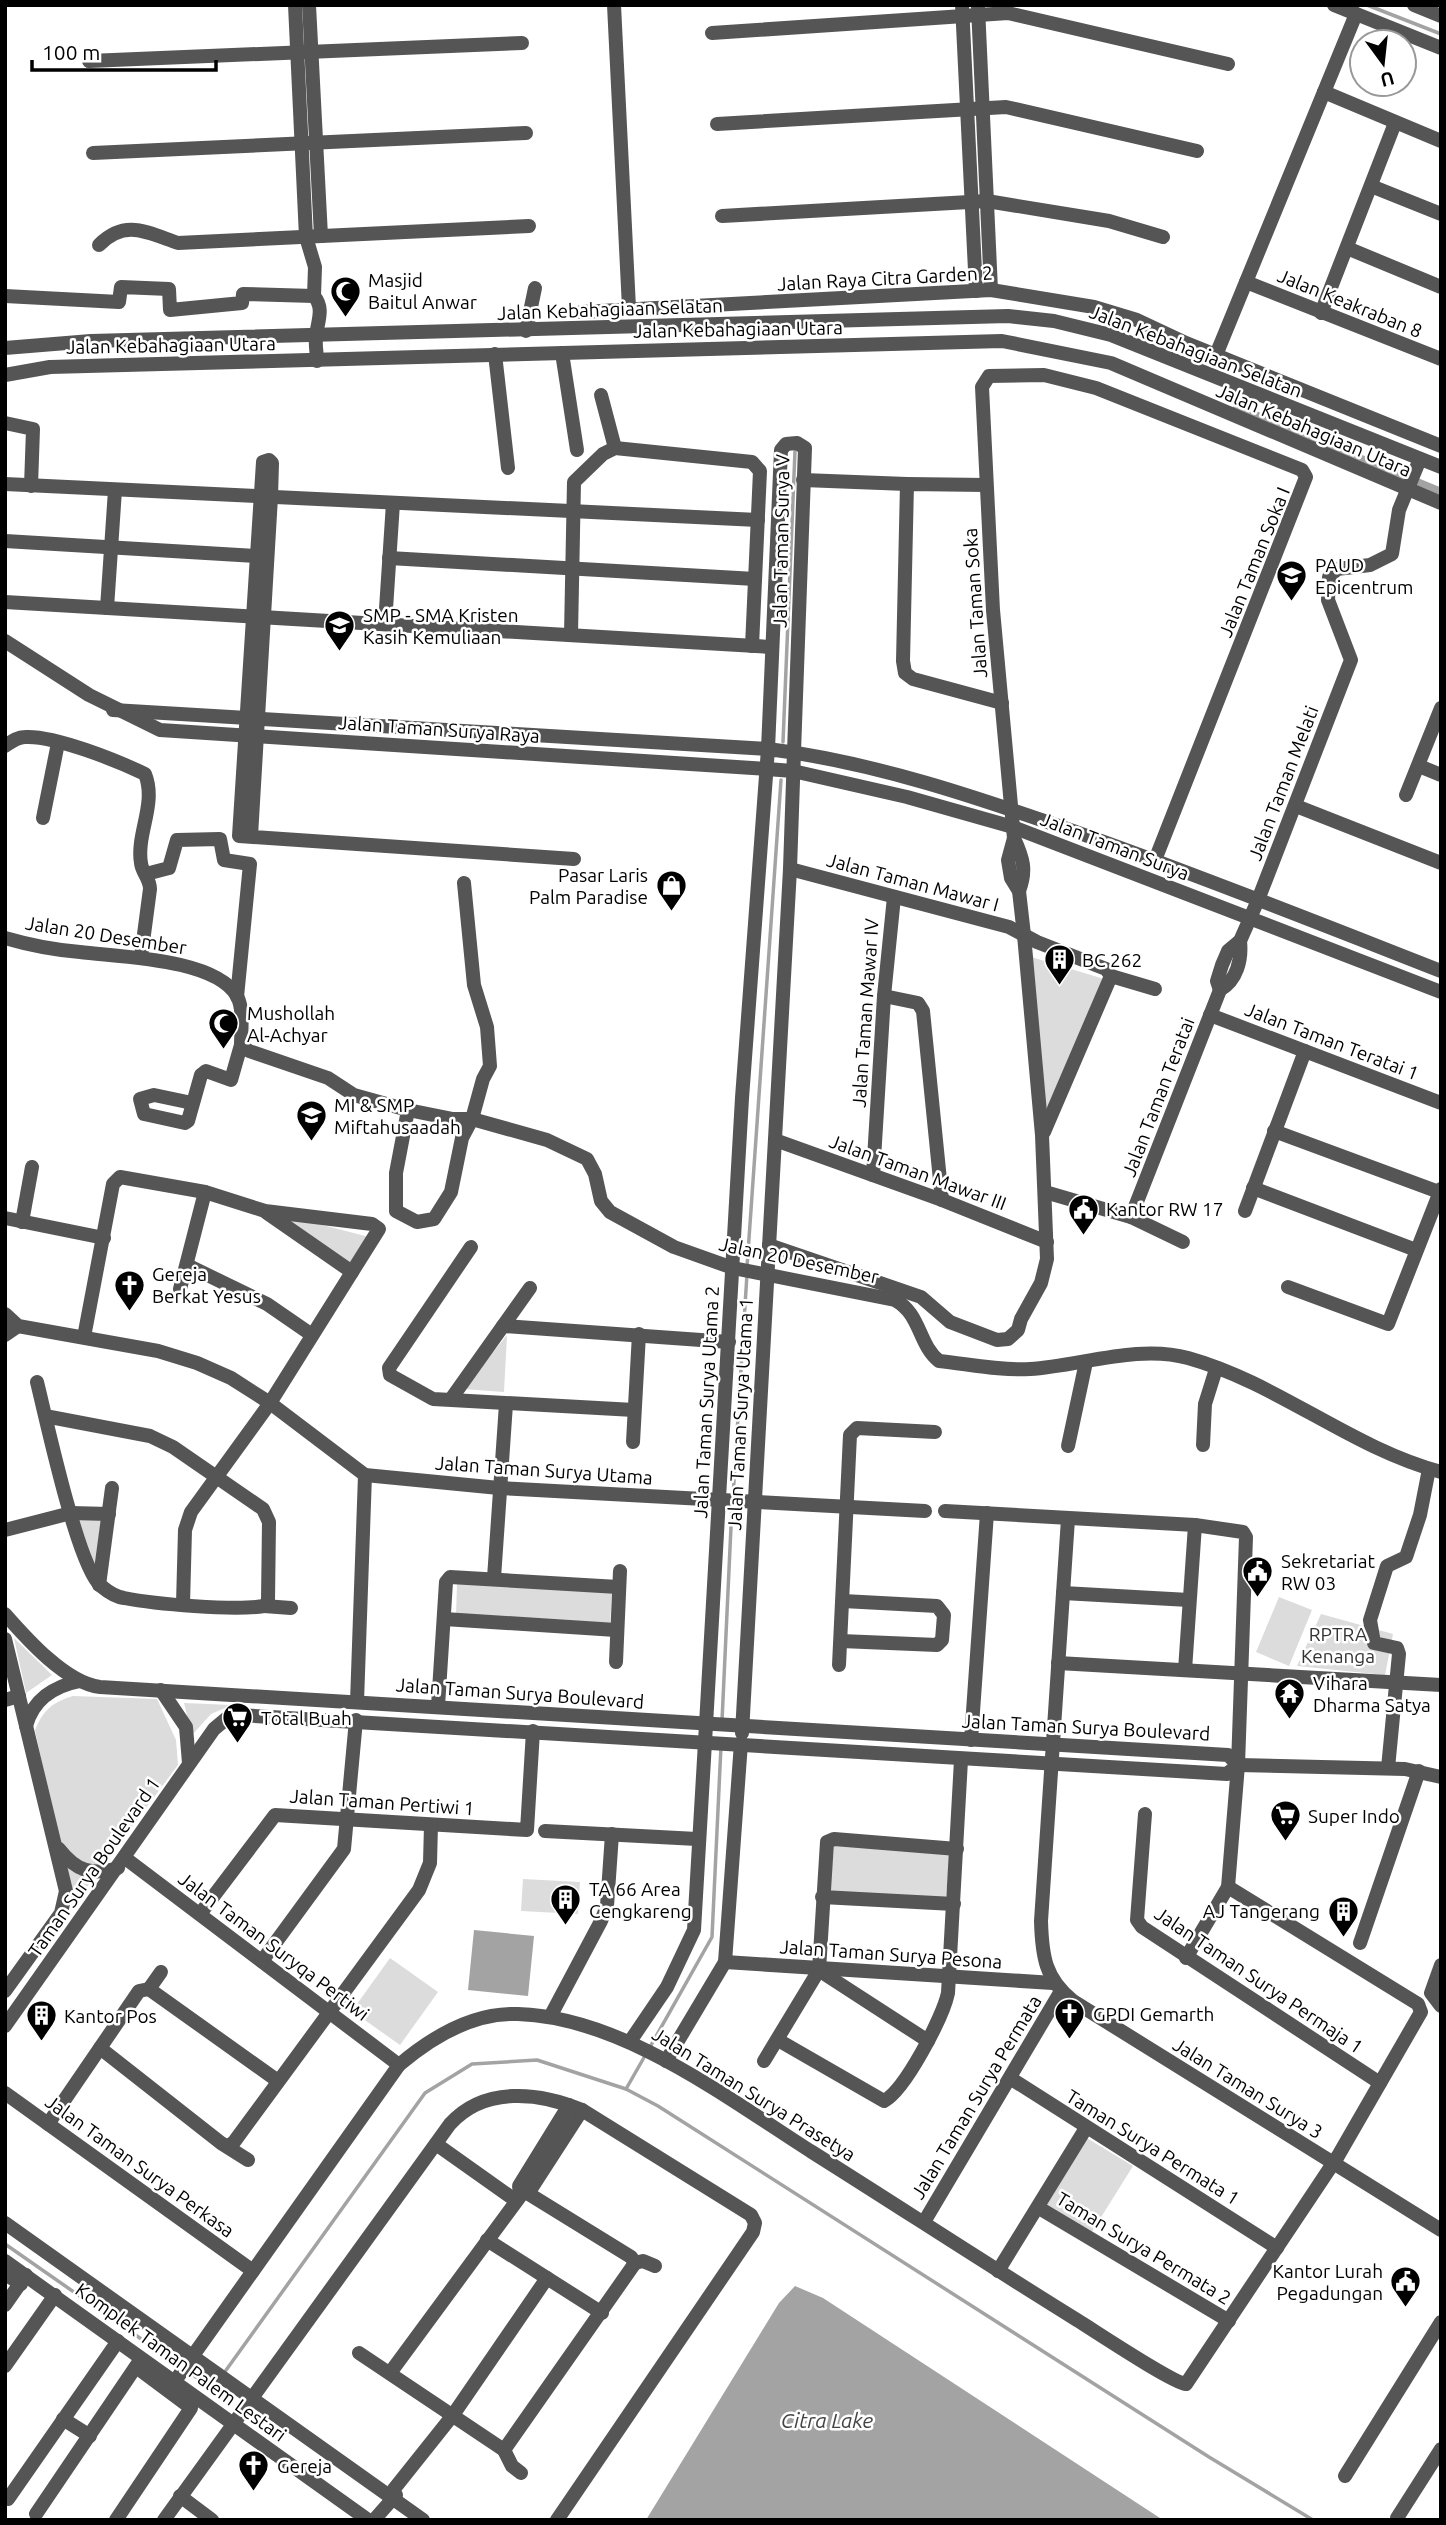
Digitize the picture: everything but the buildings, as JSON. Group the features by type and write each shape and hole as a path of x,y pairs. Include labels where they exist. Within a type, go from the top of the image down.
{"street":[{"path":"295,5 304,52 309,143 321,236"},
{"path":"304,52 309,5"},
{"path":"614,5 632,328"},
{"path":"1334,5 1358,10 1441,48"},
{"path":"1414,5 1441,16"},
{"path":"963,10 975,108"},
{"path":"976,291 979,201 975,108 978,10"},
{"path":"712,33 978,10 1028,16 1228,65"},
{"path":"1216,355 1358,10"},
{"path":"89,61 522,43"},
{"path":"1324,92 1441,141"},
{"path":"717,124 975,108 1020,109 1197,151"},
{"path":"1321,313 1395,123"},
{"path":"93,153 526,133"},
{"path":"309,143 306,237 315,267 314,296 319,302 320,311 316,339 317,360"},
{"path":"1371,186 1441,214"},
{"path":"979,201 991,290"},
{"path":"722,216 979,201 1109,221 1163,237"},
{"path":"99,245 113,232 130,229 145,231 178,243 529,226"},
{"path":"1346,248 1441,287"},
{"name":"Jalan Keakraban 8","path":"1246,282 1441,359"},
{"path":"5,296 119,302 121,287 169,289 170,310 242,303 243,294 314,296"},
{"path":"526,331 534,288"},
{"name":"Jalan Raya Citra Garden 2","path":"581,312 991,290 1094,307 1137,320 1441,446"},
{"name":"Jalan Kebahagiaan Selatan","path":"5,348 91,343 489,335 526,331 1008,316 1054,321 1111,335 1441,467"},
{"path":"738,326 739,347"},
{"path":"489,335 508,468"},
{"name":"Jalan Kebahagiaan Utara","path":"5,375 50,367 93,365 1002,341 1111,363 1407,491 1441,503"},
{"path":"91,343 93,365"},
{"path":"562,352 577,450"},
{"name":"Jalan Taman Soka I","path":"987,377 1044,375 1096,388 1301,470 1306,477 1155,860"},
{"name":"Jalan Taman Soka","path":"769,1245 921,1297 950,1322 1003,1340 1016,1334 1041,1283 1047,1259 1042,1135 1019,891 1025,876 1024,859 1014,833 1011,809 986,485 982,387 987,377"},
{"path":"601,395 615,448"},
{"path":"5,423 33,429 31,485"},
{"name":"Jalan Taman Surya V","path":"768,749 781,450 786,444 797,443 805,448 794,752"},
{"path":"571,635 573,511 577,478 603,454 615,448 752,462 760,471 752,646"},
{"path":"1407,491 1420,459"},
{"path":"803,480 986,485"},
{"path":"5,484 758,520"},
{"path":"907,484 905,673 913,680 1002,703"},
{"path":"107,608 115,490"},
{"name":"Jalan Taman Melati","path":"1250,919 1351,660 1328,600 1329,577 1337,569 1370,565 1392,554 1399,510 1407,491"},
{"path":"258,616 257,556 266,497"},
{"path":"266,497 251,736 251,836 574,859"},
{"path":"385,624 393,503"},
{"path":"5,541 257,556"},
{"path":"389,558 755,579"},
{"path":"5,603 771,647"},
{"name":"Jalan Taman Surya Raya","path":"5,641 113,710 160,730 766,769"},
{"path":"5,650 30,656"},
{"path":"1406,795 1438,726 1441,708"},
{"name":"Jalan Taman Surya Raya","path":"113,710 768,749"},
{"path":"295,720 295,739"},
{"path":"514,753 515,734"},
{"path":"5,746 24,737 58,743 145,774 148,808 141,863 150,889 141,957"},
{"path":"43,818 58,743"},
{"name":"Jalan Taman Surya","path":"768,749 794,752 911,779 1011,809 1155,860 1441,971"},
{"name":"Jalan Taman Surya Utama 2","path":"635,2043 690,1943 694,1930 697,1839 710,1742 724,1501 729,1342 737,1269 768,749"},
{"name":"Jalan Taman Surya Utama 1","path":"660,2058 725,1962 764,1274 769,1245 775,1140 794,752"},
{"path":"1419,766 1441,775"},
{"name":"Jalan Taman Surya","path":"766,769 793,771 907,797 1250,919 1441,992"},
{"path":"1296,806 1441,863"},
{"path":"146,874 169,868 177,840 220,839 224,860 250,864 237,997 241,1045 231,1080 203,1072 192,1103"},
{"name":"Jalan Taman Mawar I","path":"790,869 1009,928 1106,969 1111,976 1154,989"},
{"path":"408,1110 396,1174 396,1211 417,1222 434,1219 451,1192 462,1138 472,1119 482,1079 491,1066 487,1027 474,985 464,883"},
{"name":"Jalan Taman Mawar IV","path":"873,1175 884,996 894,897"},
{"name":"Jalan Taman Teratai","path":"1131,1217 1220,990 1230,984 1236,972 1242,956 1240,941 1250,919"},
{"name":"Jalan 20 Desember","path":"5,938 78,952 141,957 197,970 228,986 237,997"},
{"path":"1042,1135 1111,976"},
{"path":"884,996 918,1003 923,1011 942,1200"},
{"name":"Jalan Taman Teratai 1","path":"1210,1015 1441,1103"},
{"name":"Jalan 20 Desember","path":"241,1045 248,1051 328,1079 354,1095 408,1110 453,1119 472,1119 547,1140 587,1159 595,1174 601,1201 610,1212 674,1247 737,1269 895,1300 914,1316 929,1353 939,1361 1028,1369 1159,1353 1188,1358 1296,1404 1376,1448 1435,1470"},
{"path":"1245,1211 1305,1051"},
{"path":"1274,1131 1440,1190 1386,1325 1288,1287"},
{"name":"Jalan Taman Mawar III","path":"775,1140 942,1200 1047,1242"},
{"path":"22,1222 32,1167"},
{"path":"84,1337 113,1184 120,1177 205,1192 265,1211 372,1224 380,1232 270,1403 187,1522 183,1604"},
{"path":"1253,1188 1416,1250"},
{"path":"180,1289 205,1192"},
{"path":"1045,1192 1131,1217 1183,1242"},
{"path":"265,1211 352,1272"},
{"path":"5,1219 104,1238"},
{"path":"471,1247 388,1371 433,1399 634,1410"},
{"path":"187,1265 267,1304 312,1335"},
{"path":"452,1399 530,1288"},
{"path":"5,1314 18,1325 158,1351 197,1363 231,1378 270,1403 365,1475 357,1702"},
{"path":"5,1335 18,1325"},
{"path":"503,1326 729,1342"},
{"path":"634,1442 639,1334"},
{"path":"1068,1446 1086,1362"},
{"path":"1203,1445 1205,1404 1216,1368"},
{"path":"37,1382 71,1513 89,1570 99,1585 122,1598 183,1604 290,1608"},
{"path":"494,1578 506,1404"},
{"path":"45,1416 150,1436 173,1447 267,1514 268,1601 264,1606"},
{"path":"839,1665 853,1430 935,1432"},
{"path":"1388,1768 1399,1654 1397,1648 1374,1643 1370,1620 1387,1566 1406,1557 1435,1470"},
{"name":"Jalan Taman Surya Utama","path":"365,1475 499,1488 925,1511"},
{"path":"99,1585 112,1488"},
{"path":"945,1511 1195,1525 1238,1529 1246,1537 1238,1765 1228,1887 1186,1958"},
{"path":"5,1530 71,1513 109,1514"},
{"path":"971,1740 987,1513"},
{"path":"1057,1987 1042,1957 1041,1921 1068,1519"},
{"path":"1185,1670 1195,1525"},
{"path":"616,1662 620,1571"},
{"path":"438,1706 447,1576 618,1587"},
{"path":"1063,1592 1189,1600"},
{"path":"841,1641 937,1645 942,1640 944,1615 937,1606 843,1601"},
{"name":"Jalan Taman Surya Boulevard","path":"5,1614 32,1643 80,1681 100,1687 1228,1755 1238,1765 1227,1774 961,1760 737,1743 239,1714 226,1719 214,1729 188,1763"},
{"path":"444,1619 616,1630"},
{"path":"5,1639 12,1698 26,1728"},
{"path":"1058,1663 1441,1685"},
{"path":"26,1728 34,1707 44,1697 58,1688 80,1681"},
{"path":"161,1690 186,1727 188,1763"},
{"path":"262,1961 344,1849 356,1720"},
{"name":"Taman Surya Boulevard 1","path":"5,1991 64,1907 66,1885 26,1728"},
{"name":"Jalan Taman Pertiwi 1","path":"200,1914 275,1815 527,1830 533,1731"},
{"path":"778,2039 881,2106 893,2095 944,2011 950,1977 961,1760"},
{"name":"Taman Surya Boulevard 1","path":"5,2026 122,1863 188,1763"},
{"path":"1238,1765 1388,1768 1441,1777"},
{"path":"1360,1943 1419,1772"},
{"name":"Jalan Taman Surya Permaja 1","path":"1145,1814 1137,1920 1142,1927 1380,2083"},
{"path":"228,2146 234,2142 426,1878 431,1825"},
{"path":"545,1830 697,1839"},
{"path":"550,2017 607,1906 612,1834"},
{"path":"764,2061 819,1970 822,1897 830,1838 957,1849"},
{"path":"58,1848 71,1863 83,1871 97,1873 122,1863"},
{"name":"Jalan Taman Suryqa Pertiwi","path":"122,1863 200,1914 399,2065"},
{"path":"1228,1887 1418,2004 1421,2012 1380,2083 1339,2164 1277,2248 1229,2321"},
{"path":"822,1897 954,1904"},
{"name":"Jalan Taman Surya Pesona","path":"725,1962 1057,1987"},
{"path":"1441,1965 1431,1993 1434,2001 1441,2006"},
{"path":"819,1970 928,2041"},
{"path":"48,2124 139,1992 149,1989 161,1972"},
{"name":"Jalan Taman Surya Permata","path":"924,2222 1010,2078 1057,1987"},
{"name":"Jalan Taman Surya 3","path":"1057,1987 1441,2230"},
{"path":"149,1989 278,2081"},
{"name":"Jalan Taman Surya Prasetya","path":"184,2368 399,2065 430,2040 452,2029 514,2014 550,2017 635,2043 1182,2384 1189,2382 1229,2321"},
{"path":"100,2048 248,2160"},
{"name":"Taman Surya Permata 1","path":"1010,2078 1086,2129 1277,2248"},
{"name":"Jalan Taman Surya Perkasa","path":"5,2093 253,2271"},
{"path":"164,2520 460,2112 477,2101 498,2096 555,2099 576,2107 751,2215 755,2223 753,2232 557,2520"},
{"path":"390,2373 521,2195 576,2107"},
{"path":"998,2271 1086,2129"},
{"path":"436,2144 635,2263"},
{"name":"Taman Surya Permata 2","path":"1039,2208 1229,2321"},
{"name":"Komplek Taman Palem Lestari","path":"5,2223 184,2368 233,2422 368,2520"},
{"path":"487,2241 602,2313"},
{"name":"Komplek Taman Palem Lestari","path":"5,2261 23,2280 55,2295 118,2342 139,2362 218,2372 423,2520"},
{"path":"504,2450 635,2263 643,2261 655,2266"},
{"path":"5,2274 23,2280 5,2305"},
{"path":"374,2520 428,2453 436,2437 547,2278"},
{"path":"5,2366 55,2295"},
{"path":"1345,2476 1439,2330"},
{"path":"8,2499 118,2342"},
{"path":"359,2353 504,2450 512,2466 521,2473"},
{"path":"36,2514 139,2362 191,2408 116,2520"},
{"path":"63,2419 89,2436"},
{"path":"1397,2518 1441,2449"},
{"path":"180,2496 212,2520"}],"green space":[{"path":"1028,956 1104,979 1043,1117"},
{"path":"238,1203 369,1237 348,1266"},
{"path":"507,1335 504,1392 463,1389"},
{"path":"76,1513 104,1516 97,1570"},
{"path":"457,1584 612,1590 610,1626 456,1615"},
{"path":"1279,1597 1312,1610 1289,1666 1256,1652"},
{"name":"RPTRA Kenanga","path":"1321,1614 1393,1634 1385,1675 1297,1666"},
{"path":"14,1638 52,1675 26,1693"},
{"path":"73,1696 157,1699 176,1740 178,1765 72,1907 35,1730 50,1708"},
{"path":"184,1703 232,1705 211,1714 192,1735"},
{"path":"830,1844 951,1854 945,1902 826,1891"},
{"path":"523,1879 580,1882 578,1914 521,1911"},
{"path":"390,1958 438,1992 400,2045 352,2011"},
{"path":"1085,2137 1133,2166 1090,2235 1043,2205"}],"water":[{"path":"474,1930 534,1936 528,1996 468,1990"},
{"name":"Citra Lake","path":"795,2286 823,2298 1163,2520 646,2520 779,2303"}],"waterway":[{"path":"1367,5 1441,34"},
{"path":"1238,410 1441,494"},
{"path":"783,742 795,451"},
{"path":"747,1267 781,780"},
{"path":"733,1497 747,1274"},
{"path":"722,1721 732,1505"},
{"path":"650,2047 712,1937 721,1746"},
{"path":"626,2089 646,2054"},
{"path":"224,2373 425,2093 472,2064 537,2060 626,2089 658,2106 1209,2457 1313,2520"},
{"path":"5,2244 180,2366"},
{"path":"186,2370 213,2389 220,2380"}],"place":[{"name":"Masjid Baitul Anwar","path":"345,318"},
{"name":"PAUD Epicentrum","path":"1292,603"},
{"name":"SMP - SMA Kristen Kasih Kemuliaan","path":"340,653"},
{"name":"Pasar Laris Palm Paradise","path":"671,913"},
{"name":"BC 262","path":"1059,987"},
{"name":"Mushollah Al-Achyar","path":"224,1051"},
{"name":"MI & SMP Miftahusaadah","path":"311,1143"},
{"name":"Kantor RW 17","path":"1083,1236"},
{"name":"Gereja Berkat Yesus","path":"129,1312"},
{"name":"Sekretariat RW 03","path":"1258,1599"},
{"name":"Vihara Dharma Satya","path":"1290,1721"},
{"name":"Total Buah","path":"238,1745"},
{"name":"Super Indo","path":"1285,1843"},
{"name":"TA 66 Area Cengkareng","path":"566,1927"},
{"name":"AJ Tangerang","path":"1343,1938"},
{"name":"GPDI Gemarth","path":"1070,2041"},
{"name":"Kantor Pos","path":"41,2043"},
{"name":"Kantor Lurah Pegadungan","path":"1406,2309"},
{"name":"Gereja","path":"254,2493"}]}
